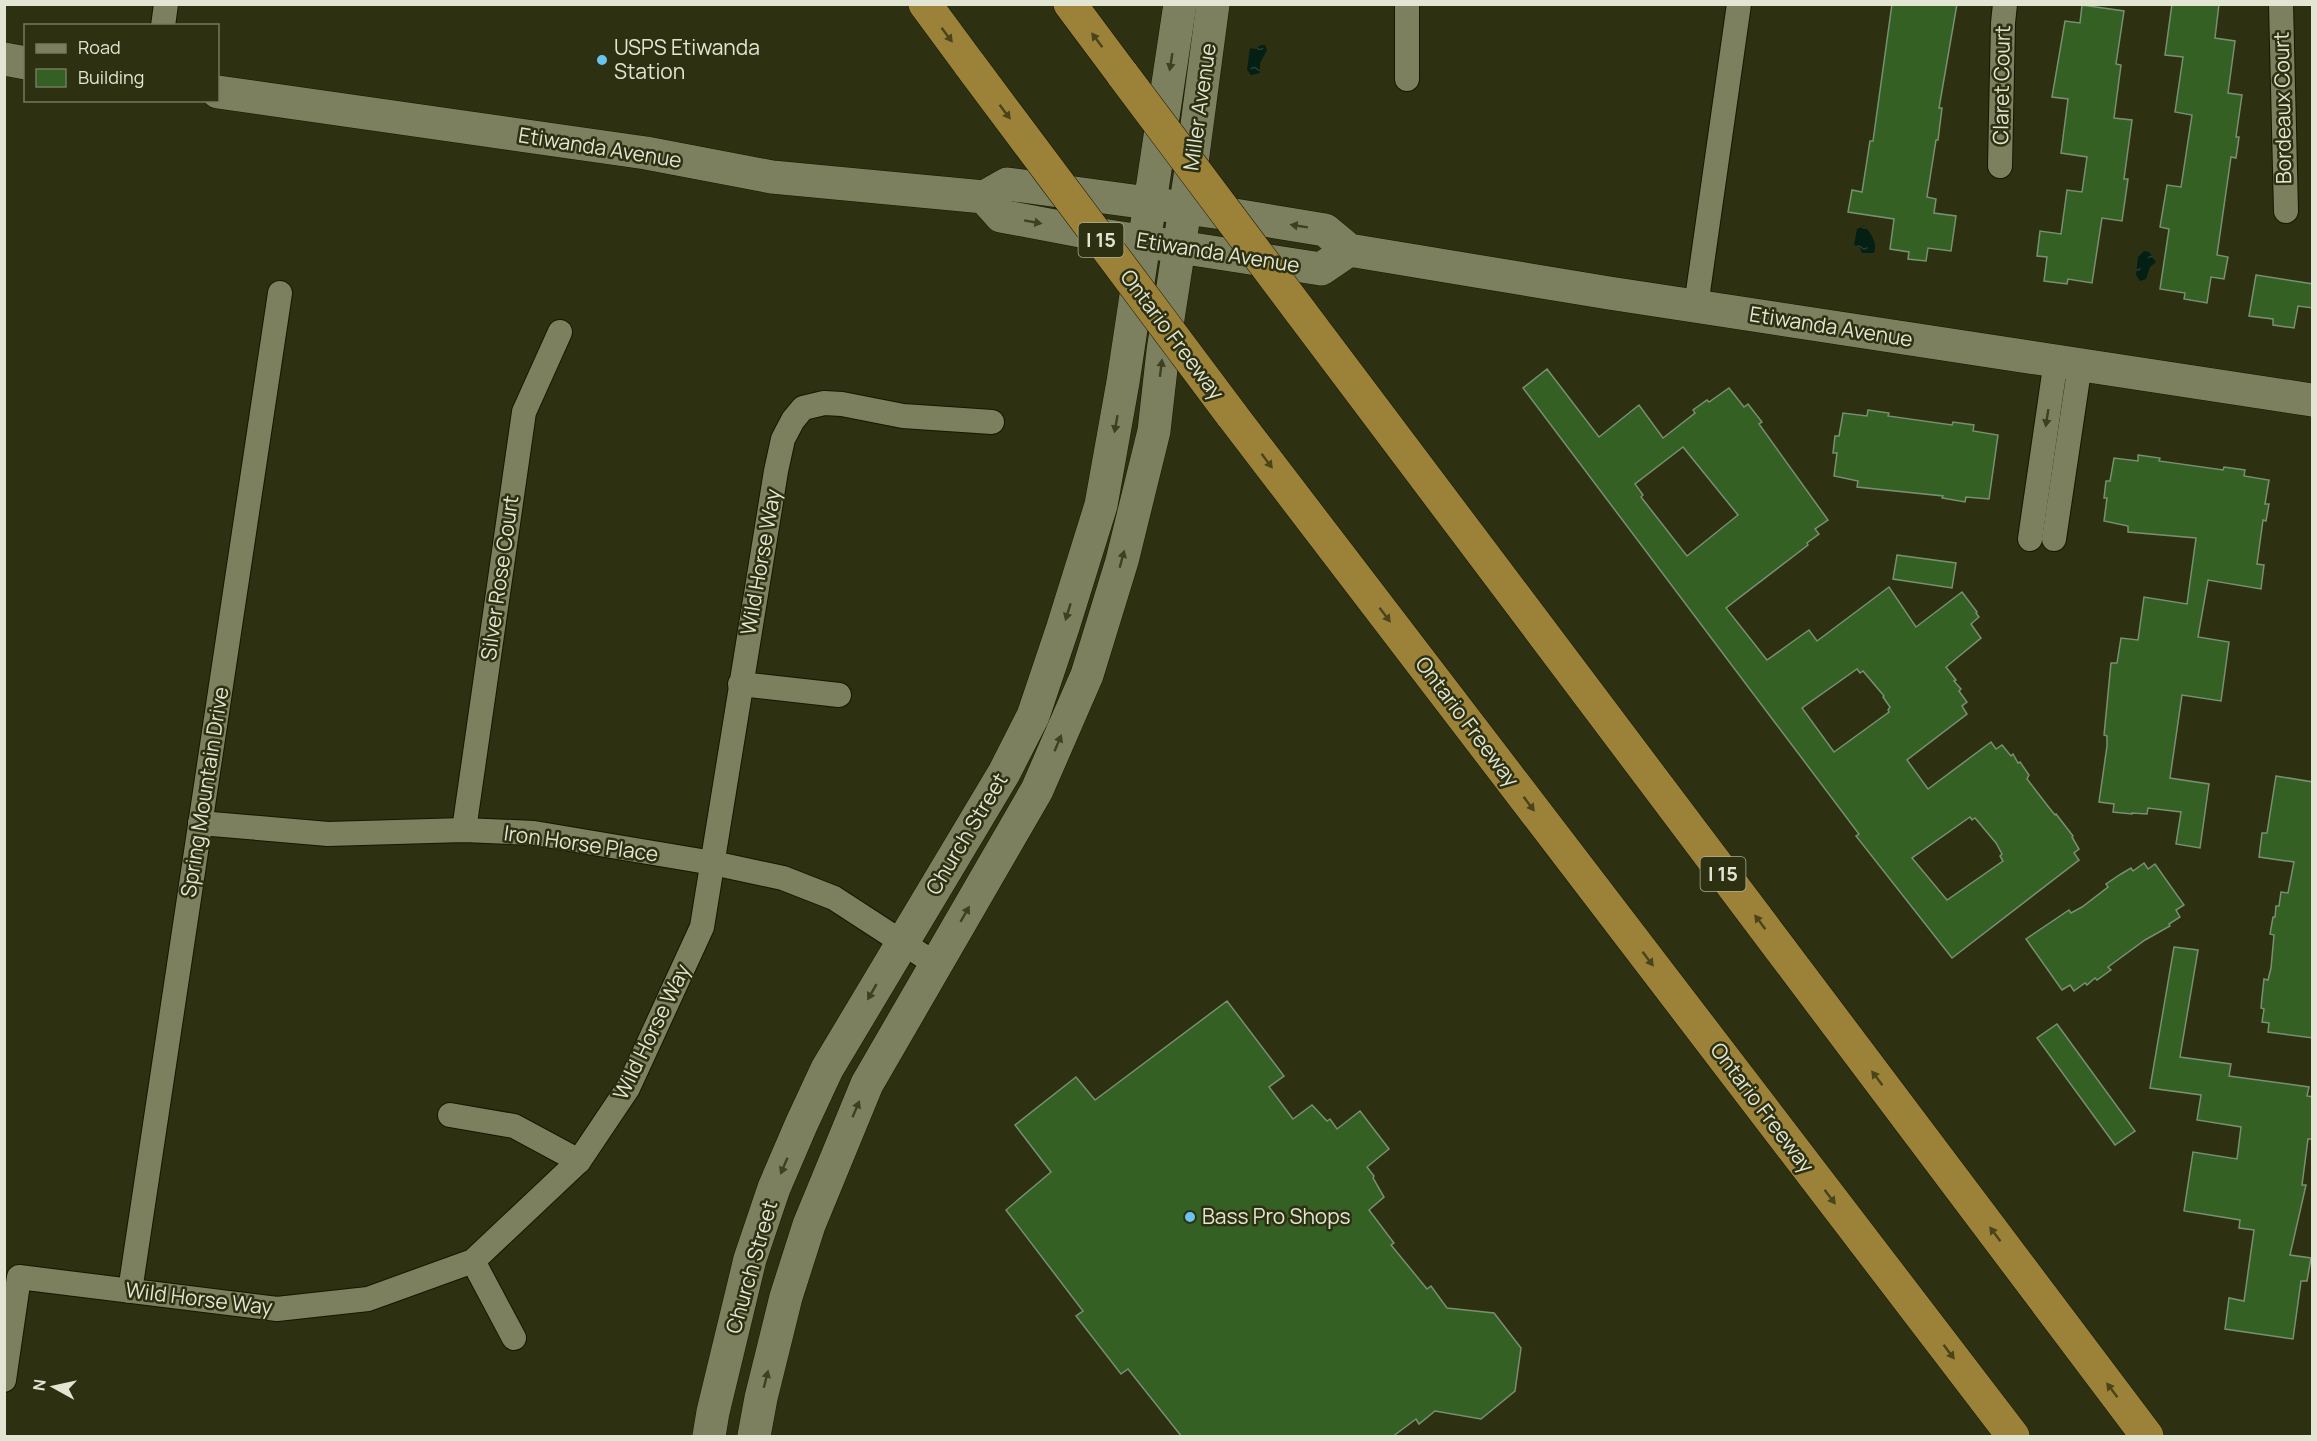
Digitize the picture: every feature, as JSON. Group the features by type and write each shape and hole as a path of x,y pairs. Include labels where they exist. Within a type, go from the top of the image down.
{"highway":[{"name":"Ontario Freeway","path":"925,4 1232,414 2013,1437"},
{"name":"I 15","path":"1070,4 2147,1437"}],"main road":[{"name":"Miller Avenue","path":"1149,204 1180,4"},
{"name":"Miller Avenue","path":"1185,209 1213,4"},
{"path":"4,59 24,63"},
{"name":"Etiwanda Avenue","path":"219,92 646,153 772,177 984,197 1007,184 1185,209 1325,230 1350,250 1696,306 2313,400"},
{"name":"Etiwanda Avenue","path":"984,197 1000,216 1321,269 1350,250"},
{"name":"Church Street","path":"709,1437 750,1258 774,1188 827,1070 1004,773 1036,705 1101,505 1123,382 1149,204"},
{"name":"Church Street","path":"754,1437 786,1297 809,1225 867,1084 1037,790 1087,675 1122,561 1154,431 1178,246 1185,209"}],"street":[{"path":"163,24 166,4"},
{"path":"1407,4 1407,78"},
{"path":"1696,306 1739,4"},
{"name":"Claret Court","path":"2000,166 2005,4"},
{"name":"Bordeaux Court","path":"2281,4 2286,211"},
{"name":"Spring Mountain Drive","path":"130,1291 280,293"},
{"name":"Silver Rose Court","path":"464,830 524,412 560,332"},
{"path":"2054,539 2068,362"},
{"path":"2030,539 2068,362"},
{"name":"Wild Horse Way","path":"4,1380 19,1277 278,1309 369,1299 473,1261 579,1161 628,1088 702,927 740,684 783,439 793,420 803,408 824,403 842,404 903,416 993,422"},
{"path":"740,684 839,695"},
{"name":"Iron Horse Place","path":"200,822 328,834 464,830 534,833 713,863 783,878 834,898 937,965"},
{"path":"450,1115 514,1126 579,1161"},
{"path":"473,1261 514,1338"}],"water":[{"path":"1265,45 1267,50 1260,63 1260,73 1251,75 1247,70 1250,48 1256,49"},
{"path":"1864,226 1874,242 1874,253 1862,253 1860,248 1854,245 1857,229"},
{"path":"2144,251 2149,252 2156,262 2150,267 2146,279 2140,281 2136,275 2138,257"}],"building":[{"path":"1892,4 1957,4 1939,108 1942,108 1938,140 1936,140 1927,197 1936,199 1934,213 1956,216 1951,251 1928,248 1926,261 1908,259 1909,252 1890,249 1894,219 1848,212 1852,190 1862,192 1870,141 1873,141"},
{"path":"2172,4 2219,4 2215,38 2235,41 2228,93 2242,95 2236,137 2239,137 2236,158 2231,157 2217,255 2228,257 2224,279 2211,277 2207,303 2184,299 2185,293 2160,289 2169,229 2160,227 2167,185 2181,187 2192,115 2175,112 2183,57 2165,55"},
{"path":"2082,5 2124,11 2116,64 2121,65 2114,118 2132,120 2124,179 2128,179 2122,221 2102,218 2092,283 2068,279 2067,284 2044,281 2047,257 2037,256 2040,231 2061,234 2067,190 2082,192 2087,157 2061,153 2068,99 2052,97 2065,21 2080,23"},
{"path":"2256,275 2313,284 2313,308 2298,306 2294,328 2273,325 2273,319 2249,316"},
{"path":"1547,369 1599,437 1639,405 1663,438 1695,413 1693,410 1729,388 1744,407 1748,404 1762,422 1759,424 1828,520 1815,529 1819,534 1807,543 1808,545 1726,608 1767,660 1809,630 1817,641 1889,587 1916,627 1962,592 1977,612 1979,617 1971,624 1981,638 1946,667 1956,680 1954,681 1961,689 1959,691 1967,702 1962,706 1967,714 1907,760 1928,789 1991,742 1996,749 2002,745 2011,756 2013,754 2018,763 2020,762 2029,775 2027,779 2073,836 2079,849 2074,853 2079,860 1952,958 1856,836 1859,834 1523,388","holes":["1683,447 1738,515 1687,556 1641,497 1643,495 1635,484","1857,669 1860,673 1863,671 1884,696 1890,707 1889,712 1834,752 1802,708","1970,817 1972,820 1975,818 1996,843 2003,861 1947,900 1912,858"]},
{"path":"1868,410 1889,413 1888,416 1952,425 1953,422 1974,425 1973,431 1998,435 1989,499 1966,497 1965,502 1942,498 1943,496 1857,487 1858,481 1834,476 1837,453 1833,453 1835,436 1839,436 1843,413 1867,416"},
{"path":"2138,455 2160,458 2159,461 2223,470 2224,467 2245,470 2244,476 2269,480 2265,504 2269,504 2266,521 2263,520 2257,564 2264,565 2261,589 2208,580 2198,637 2229,642 2221,701 2182,695 2170,778 2209,784 2200,848 2176,844 2181,812 2148,808 2147,814 2113,812 2114,804 2099,802 2107,746 2107,736 2104,735 2111,663 2117,663 2121,638 2138,640 2144,597 2187,604 2196,538 2128,532 2128,526 2104,521 2107,498 2104,498 2106,481 2110,481 2114,458 2138,461"},
{"path":"1897,555 1956,563 1952,588 1893,579"},
{"path":"2276,776 2313,782 2313,1038 2268,1032 2269,1023 2262,1022 2264,979 2268,980 2271,968 2274,935 2270,934 2273,917 2275,917 2276,906 2279,906 2281,892 2288,893 2294,862 2259,857 2262,833 2267,833"},
{"path":"2144,863 2148,869 2155,864 2184,905 2176,910 2180,917 2108,967 2111,970 2097,980 2095,978 2074,991 2070,985 2062,990 2026,939 2069,910 2071,913 2082,907 2108,887 2106,884 2131,868 2133,871"},
{"path":"2174,947 2198,950 2180,1057 2231,1064 2229,1076 2309,1087 2307,1096 2313,1097 2313,1139 2308,1139 2302,1185 2306,1185 2290,1255 2311,1258 2307,1281 2301,1281 2293,1339 2225,1329 2229,1298 2244,1301 2254,1230 2239,1228 2240,1220 2184,1211 2193,1152 2237,1159 2241,1127 2197,1120 2201,1095 2150,1088"},
{"name":"Bass Pro Shops","path":"1227,1001 1284,1076 1269,1087 1293,1119 1312,1105 1327,1121 1330,1119 1337,1129 1360,1111 1389,1149 1367,1167 1384,1197 1369,1210 1394,1243 1391,1245 1427,1289 1431,1286 1447,1308 1494,1313 1521,1348 1515,1391 1481,1419 1435,1411 1419,1424 1416,1419 1392,1437 1182,1437 1128,1369 1121,1374 1076,1316 1083,1311 1006,1210 1051,1172 1015,1125 1076,1077 1095,1100"},
{"path":"2057,1024 2135,1131 2115,1145 2037,1038"}],"place":[{"name":"USPS Etiwanda Station","path":"602,60"},
{"name":"Bass Pro Shops","path":"1190,1217"}]}
